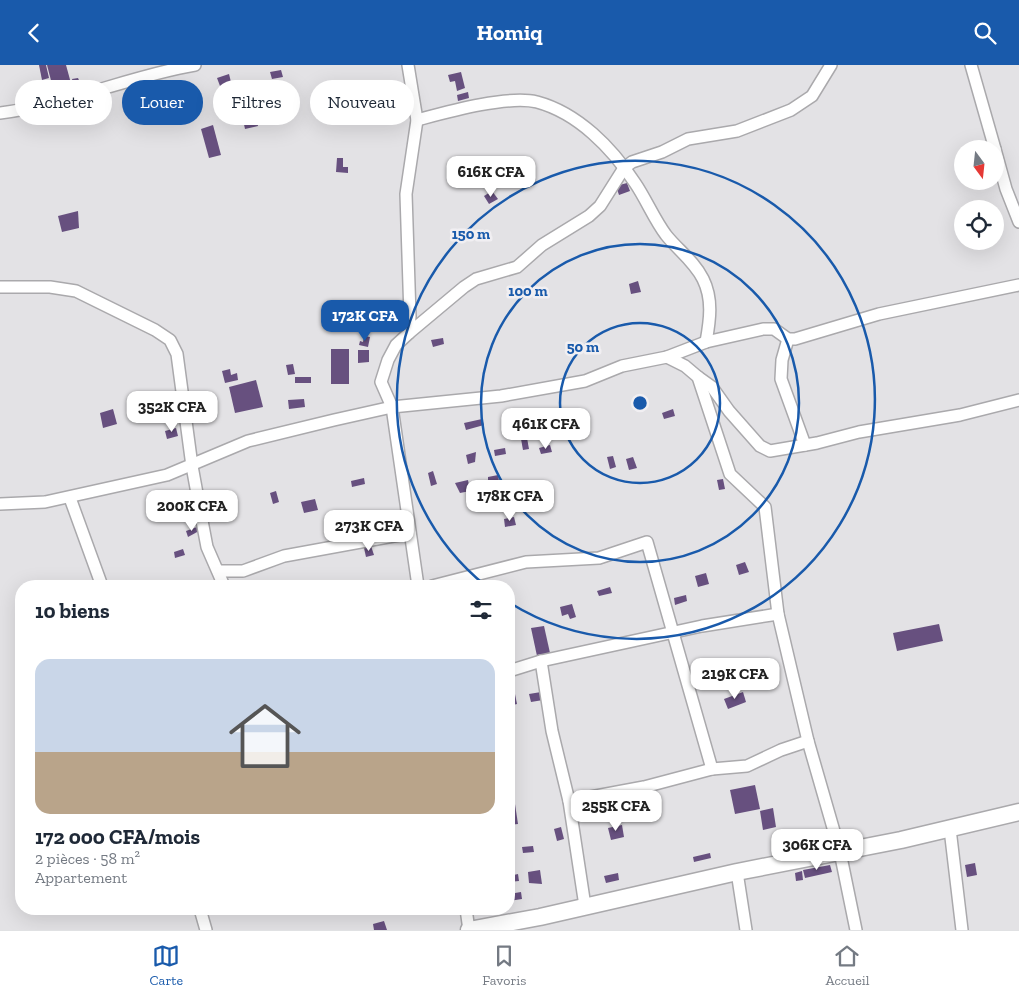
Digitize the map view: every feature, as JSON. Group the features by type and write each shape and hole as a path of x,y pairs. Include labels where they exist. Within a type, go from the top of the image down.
{"street":[{"path":"0,113 48,105 113,84 195,65"},
{"path":"408,65 417,120 406,194 410,316 408,333"},
{"path":"417,580 392,407 381,382 396,345 408,333 476,279 517,267 542,245 589,217 600,206 624,167 688,139 737,131 791,110 812,96 831,65"},
{"path":"971,65 992,140"},
{"path":"417,120 508,101 536,102 555,108 590,130 624,167 667,235 687,256 703,278 710,307 706,342"},
{"path":"1004,176 1019,222"},
{"path":"788,339 879,314 1019,285"},
{"path":"0,287 50,287 76,291 170,339 177,355 192,466 207,547 222,580"},
{"path":"0,504 45,502 70,498 167,475 248,441 392,407 500,396 575,384 622,366 668,357 706,342 769,328 774,329 788,339"},
{"path":"788,339 782,360 781,379 806,445"},
{"path":"668,357 685,366 712,387 729,411 760,446 770,451 806,445 859,432 972,413 1019,400"},
{"path":"698,377 730,474 765,507 778,614 808,741 840,852 856,930"},
{"path":"70,498 100,580"},
{"path":"219,571 243,571 284,556 410,533"},
{"path":"456,580 526,562 599,558 647,542 712,769"},
{"path":"515,669 541,661 674,632 778,614"},
{"path":"541,661 552,731 570,801 584,905"},
{"path":"570,801 644,787 712,769 747,766 781,750 808,741"},
{"path":"467,915 469,930 737,872 950,829 1019,812"},
{"path":"950,829 962,930"},
{"path":"737,872 746,930"},
{"path":"202,915 206,930"}],"building":[{"path":"39,65 46,65 49,78 42,80"},
{"path":"47,65 66,65 70,80 51,80"},
{"path":"281,70 283,77 272,79 270,72"},
{"path":"461,72 465,88 457,91 455,81 450,82 448,75"},
{"path":"229,74 230,80 218,80 217,78"},
{"path":"468,92 469,98 458,101 457,95"},
{"path":"213,125 221,155 209,158 201,129"},
{"path":"244,125 258,125 258,126 245,129"},
{"path":"337,158 343,158 343,167 348,167 348,173 336,172"},
{"path":"627,183 630,191 619,195 616,186"},
{"path":"492,191 498,199 489,204 484,196"},
{"path":"78,211 79,228 62,232 58,216"},
{"path":"638,281 641,292 631,294 629,284"},
{"path":"364,336 370,337 368,347 359,345 360,341 363,342"},
{"path":"443,338 444,344 433,347 431,340"},
{"path":"576,342 578,349 569,351 567,344"},
{"path":"331,349 349,349 349,384 331,384"},
{"path":"358,350 369,350 369,362 358,363"},
{"path":"293,364 295,374 288,375 286,365"},
{"path":"230,369 231,375 237,373 238,380 225,383 222,371"},
{"path":"295,377 311,377 311,383 295,383"},
{"path":"256,380 263,407 235,413 229,387"},
{"path":"304,399 305,407 289,409 288,400"},
{"path":"113,409 117,424 103,428 100,413"},
{"path":"673,409 675,416 664,419 662,413"},
{"path":"482,419 484,425 466,430 464,423"},
{"path":"176,428 178,436 167,439 165,431"},
{"path":"527,438 529,449 523,450 521,439"},
{"path":"550,445 552,452 541,454 539,448"},
{"path":"505,448 506,454 495,456 494,450"},
{"path":"476,452 475,462 468,464 466,455"},
{"path":"613,456 616,467 610,469 607,457"},
{"path":"633,457 637,468 629,470 626,459"},
{"path":"433,471 437,484 431,486 428,473"},
{"path":"498,475 499,481 488,484 488,477"},
{"path":"364,478 365,484 352,487 351,481"},
{"path":"723,479 725,489 719,490 717,480"},
{"path":"468,480 470,491 460,493 455,483"},
{"path":"276,491 279,502 273,504 270,493"},
{"path":"315,499 318,510 304,513 301,502"},
{"path":"193,506 195,513 184,515 182,510"},
{"path":"514,517 516,525 505,527 504,519"},
{"path":"197,527 199,531 188,537 186,531"},
{"path":"371,546 374,555 366,557 364,548"},
{"path":"183,549 185,555 175,558 174,552"},
{"path":"745,562 749,572 739,575 736,565"},
{"path":"706,573 709,584 698,587 695,576"},
{"path":"610,587 612,593 599,596 597,591"},
{"path":"686,595 687,601 675,605 674,598"},
{"path":"572,604 576,617 570,619 568,614 562,616 560,607"},
{"path":"939,624 943,641 897,651 893,633"},
{"path":"544,626 550,653 537,656 531,628"},
{"path":"541,692 543,700 531,702 529,694"},
{"path":"743,692 746,702 728,709 724,699"},
{"path":"755,785 760,809 735,814 730,790"},
{"path":"644,791 646,803 634,805 632,794"},
{"path":"515,804 518,824 515,824"},
{"path":"773,808 776,827 763,830 760,811"},
{"path":"622,825 624,837 611,840 608,828"},
{"path":"561,827 564,839 557,841 554,829"},
{"path":"533,846 534,852 523,853 522,847"},
{"path":"710,853 711,858 694,862 693,857"},
{"path":"975,863 977,875 967,877 965,865"},
{"path":"830,865 832,872 805,878 803,870"},
{"path":"540,870 542,884 529,883 528,872"},
{"path":"802,871 803,880 796,881 795,873"},
{"path":"618,873 619,880 606,883 604,876"},
{"path":"518,874 519,881 515,881 515,875"},
{"path":"521,892 522,899 515,900 515,893"},
{"path":"384,921 387,930 374,930 373,924"}]}
